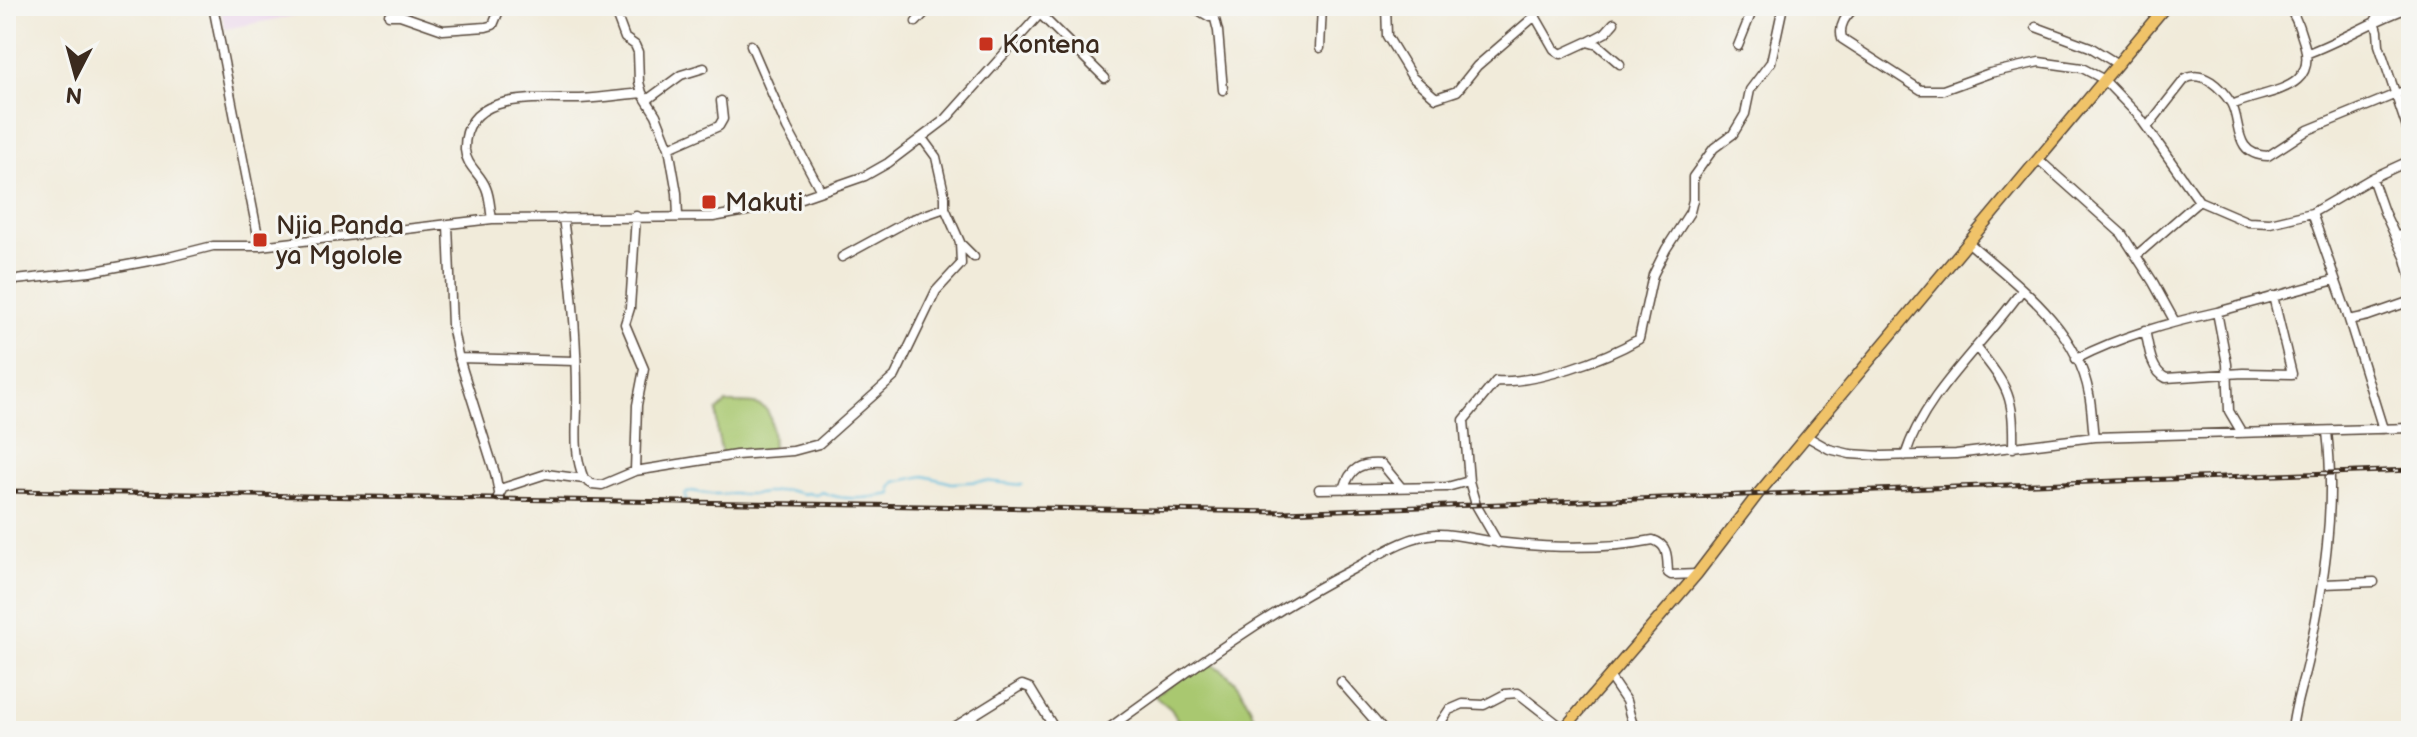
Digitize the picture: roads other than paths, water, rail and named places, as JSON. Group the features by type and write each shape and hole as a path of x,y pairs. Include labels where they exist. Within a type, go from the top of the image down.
{"main road":[{"path":"1563,730 1697,574 1806,436 2166,6"}],"street":[{"path":"213,6 260,246"},
{"path":"389,15 400,15 443,30 486,27 493,25 501,6"},
{"path":"613,6 625,38 635,45 638,52 639,82 669,148 678,217"},
{"path":"916,22 931,6"},
{"path":"6,281 90,272 213,246 260,246 492,219 713,217 781,205 865,176 922,138 946,119 1047,6"},
{"path":"1167,6 1181,6"},
{"path":"1191,6 1207,17 1224,6"},
{"path":"1320,48 1322,6"},
{"path":"1386,6 1387,36 1412,77 1436,98 1457,91 1477,66 1535,16 1542,6"},
{"path":"1738,46 1754,6"},
{"path":"1498,543 1476,505 1469,481 1464,420 1496,381 1514,382 1591,361 1617,352 1639,339 1653,275 1690,212 1693,177 1714,148 1733,134 1745,114 1750,90 1771,62 1783,6"},
{"path":"1856,6 1842,22 1842,39 1921,90 1943,90 1990,73 2039,62 2082,68 2103,79 2148,126 2199,201 2248,222 2270,223 2312,213 2372,178 2411,160"},
{"path":"2232,105 2298,81 2306,66 2308,53 2293,13 2287,6"},
{"path":"2378,6 2375,21 2379,45 2411,140"},
{"path":"2308,53 2411,7"},
{"path":"1040,14 1105,78"},
{"path":"1214,15 1223,90"},
{"path":"1535,16 1554,49 1561,54 1605,33 1614,23"},
{"path":"2036,27 2090,47 2116,63"},
{"path":"1587,42 1598,45 1620,64"},
{"path":"751,45 787,128 821,191"},
{"path":"492,219 486,189 466,155 469,130 482,111 522,99 644,97 681,75 704,68"},
{"path":"2148,126 2185,79 2192,75 2208,79 2232,105 2244,143 2252,152 2268,156 2308,130 2411,88"},
{"path":"669,148 719,126 723,119 721,101"},
{"path":"922,138 936,157 945,208 960,242 974,257"},
{"path":"2038,159 2122,234 2175,322"},
{"path":"2372,178 2411,278"},
{"path":"2137,255 2199,201"},
{"path":"842,257 910,220 945,208"},
{"path":"2312,213 2383,429"},
{"path":"635,471 637,405 644,369 625,324 630,308 636,216"},
{"path":"563,218 572,282 576,455 584,479"},
{"path":"448,225 451,312 459,358 495,473 499,496 503,488 546,474 584,479 602,485 635,471 736,455 793,451 819,444 895,376 936,291 961,264 960,242"},
{"path":"2397,236 2411,232"},
{"path":"1968,242 2053,319 2076,359 2089,393 2094,437"},
{"path":"2076,359 2145,330 2335,280"},
{"path":"1905,456 1920,419 2022,290"},
{"path":"2145,330 2155,367 2166,378 2292,374 2273,296"},
{"path":"2349,320 2411,301"},
{"path":"2217,312 2224,333 2229,411 2242,433"},
{"path":"1977,348 2010,399 2013,408 2013,448"},
{"path":"459,358 575,361"},
{"path":"2217,434 2232,418"},
{"path":"1806,436 1829,449 1850,454 1905,456 1956,454 2094,437 2411,428"},
{"path":"2292,731 2294,707 2304,678 2324,584 2331,490 2327,432"},
{"path":"1344,489 1352,471 1366,463 1382,464 1401,488"},
{"path":"1319,489 1447,487 1469,481"},
{"path":"1105,731 1249,629 1314,589 1392,547 1436,534 1498,543 1602,547 1653,540 1665,549 1668,573 1697,574"},
{"path":"2324,584 2374,582"},
{"path":"1609,676 1626,701 1632,722 1640,731"},
{"path":"1341,682 1384,731"},
{"path":"948,731 1022,685 1030,688 1056,731"},
{"path":"1435,731 1449,710 1463,704 1484,705 1505,694 1518,693 1563,730"}],"waterway":[{"path":"686,500 685,494 692,491 758,494 786,490 865,498 892,494 891,488 895,482 924,476 952,483 985,481 1022,485"}],"railway":[{"path":"6,491 1284,512 2411,470"}],"place":[{"name":"Kontena","path":"986,44"},
{"name":"Makuti","path":"709,202"},
{"name":"Njia Panda ya Mgolole","path":"260,240"}]}
